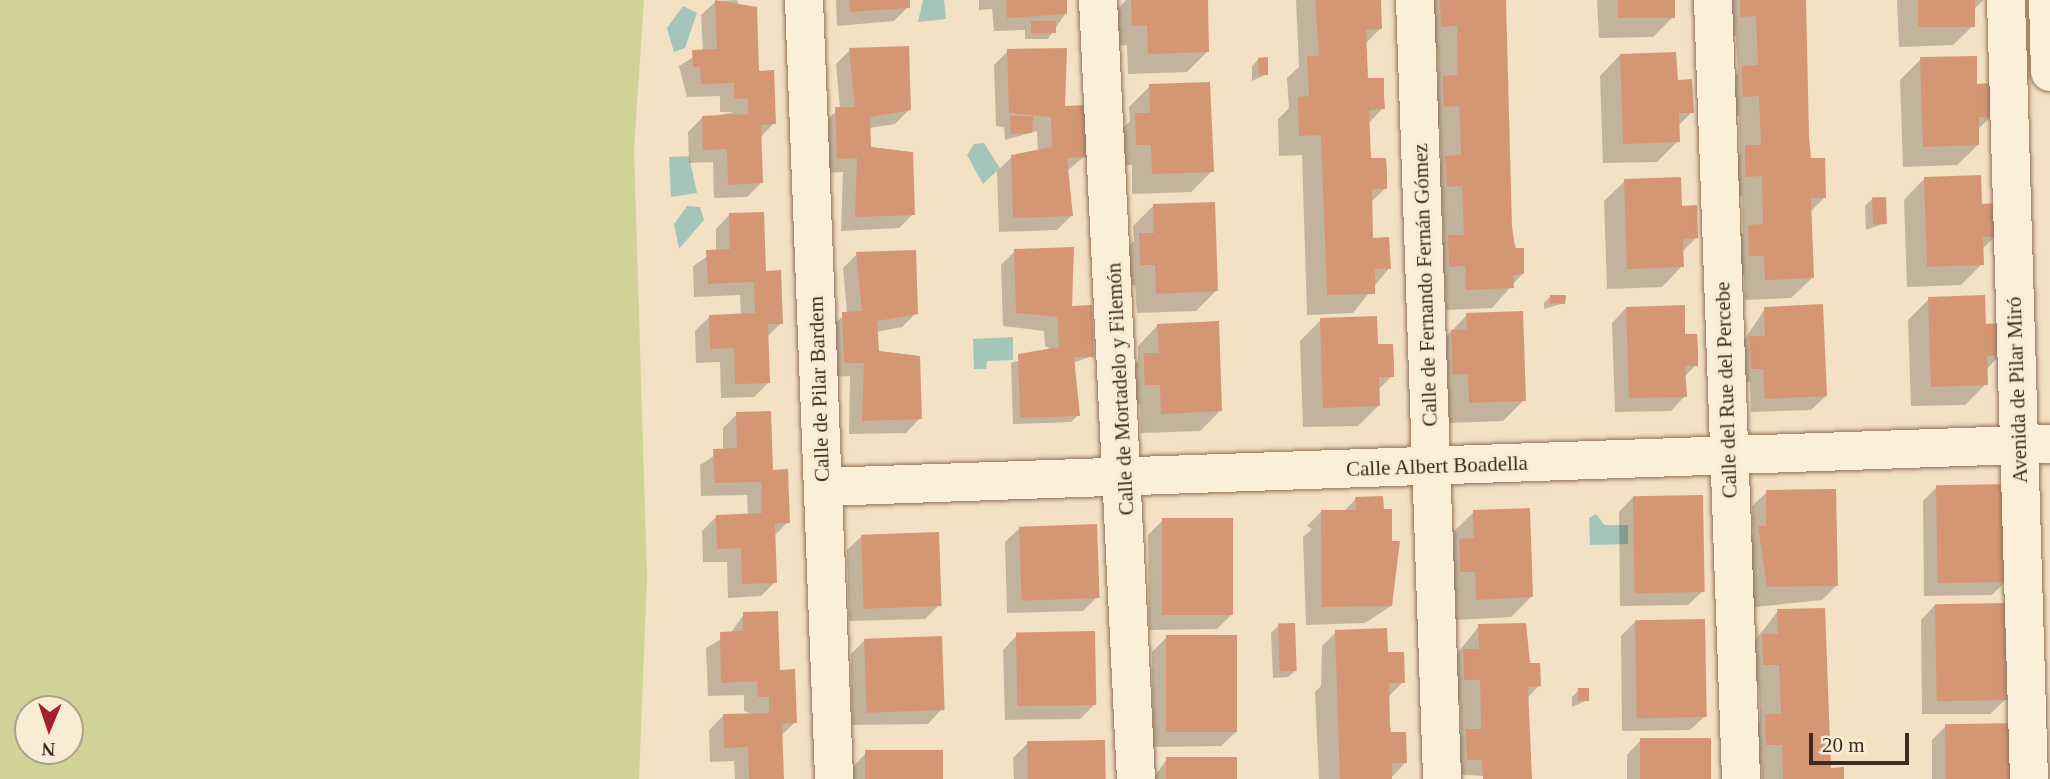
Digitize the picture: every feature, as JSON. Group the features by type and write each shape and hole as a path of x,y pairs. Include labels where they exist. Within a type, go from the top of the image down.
{"street":[{"name":"Calle de Pilar Bardem","path":"804,0 834,779"},
{"name":"Calle de Mortadelo y Filemón","path":"1098,0 1125,477 1136,779"},
{"name":"Calle de Fernando Fernán Gómez","path":"1415,0 1442,779"},
{"name":"Calle del Rue del Percebe","path":"1713,0 1741,779"},
{"name":"Avenida de Pilar Miró","path":"2006,0 2034,445 2029,779"},
{"path":"2048,0 2050,72"},
{"name":"Calle Albert Boadella","path":"823,487 2034,445"}],"green space":[{"path":"0,0 644,0 634,149 647,578 639,779 0,779"}],"water":[{"path":"923,0 944,0 946,19 918,22"},
{"path":"683,6 697,13 685,48 674,52 667,28"},
{"path":"984,143 1000,168 983,184 967,155 974,144"},
{"path":"689,156 697,193 671,197 669,157"},
{"path":"687,206 700,207 704,220 679,249 674,224"},
{"path":"1013,337 1013,360 987,361 986,369 974,369 973,339"},
{"path":"1596,514 1604,525 1628,525 1628,544 1590,545 1589,518"}],"building":[{"path":"715,0 757,7 759,71 774,70 776,124 761,125 763,183 728,185 727,149 703,150 702,116 748,114 748,98 734,99 734,83 701,84 700,67 693,67 692,50 717,49"},
{"path":"849,0 910,0 910,8 850,12"},
{"path":"1006,0 1067,0 1067,14 1007,18"},
{"path":"1131,0 1208,0 1209,52 1148,54 1147,25 1132,26"},
{"path":"1315,0 1381,0 1382,29 1366,30 1368,78 1384,78 1385,109 1369,110 1371,158 1386,158 1387,173 1387,189 1372,189 1373,238 1389,237 1391,269 1375,269 1375,294 1327,295 1321,135 1299,136 1298,97 1309,96 1307,56 1319,56"},
{"path":"1440,0 1506,0 1512,227 1515,248 1524,248 1524,274 1513,275 1514,288 1466,290 1465,266 1449,267 1448,235 1464,235 1462,186 1447,187 1445,156 1461,155 1459,106 1444,107 1443,91 1443,76 1458,75 1457,26 1441,27"},
{"path":"1618,0 1675,0 1675,18 1618,18"},
{"path":"1740,0 1806,0 1811,158 1825,158 1826,198 1811,198 1814,278 1765,280 1764,256 1749,256 1748,225 1763,224 1762,176 1746,177 1745,145 1761,145 1759,96 1743,97 1742,81 1742,66 1758,65 1756,16 1740,17"},
{"path":"1918,0 1975,0 1975,27 1918,27"},
{"path":"1031,21 1056,21 1056,33 1031,33"},
{"path":"909,46 911,110 870,117 871,147 913,152 915,215 855,217 857,158 837,159 835,107 855,107 849,48"},
{"path":"1067,48 1065,106 1085,105 1087,157 1067,158 1073,216 1013,218 1011,155 1052,147 1051,117 1009,113 1007,49"},
{"path":"1676,52 1678,80 1692,79 1694,113 1679,113 1680,142 1623,144 1620,54"},
{"path":"1977,56 1977,84 1993,83 1994,117 1979,117 1979,145 1923,147 1920,57"},
{"path":"1268,57 1268,75 1259,75 1258,58"},
{"path":"1210,82 1214,172 1152,174 1151,145 1136,145 1135,113 1150,113 1149,84"},
{"path":"1010,116 1033,116 1032,133 1011,134"},
{"path":"1981,175 1982,204 1997,203 1998,237 1983,237 1984,265 1927,267 1924,177"},
{"path":"1681,177 1682,206 1697,205 1698,238 1683,239 1684,267 1627,269 1624,179"},
{"path":"1872,197 1886,197 1887,224 1873,224"},
{"path":"1215,202 1218,291 1156,294 1155,265 1140,265 1139,233 1154,233 1153,204"},
{"path":"764,212 766,271 781,270 783,324 768,324 770,383 735,384 734,348 710,349 709,315 755,313 754,282 708,284 706,250 730,249 729,213"},
{"path":"1074,247 1072,306 1092,305 1094,357 1074,357 1080,416 1020,418 1018,354 1059,347 1058,317 1016,313 1014,249"},
{"path":"916,250 918,314 877,321 879,351 920,356 922,419 862,421 864,363 844,363 842,312 862,311 856,252"},
{"path":"1550,295 1566,295 1565,304 1550,303"},
{"path":"1985,295 1986,324 2001,323 2002,356 1987,356 1988,385 1931,387 1928,297"},
{"path":"1823,304 1827,396 1765,399 1763,369 1751,369 1749,336 1765,336 1764,307"},
{"path":"1685,305 1685,334 1697,334 1698,349 1698,366 1685,366 1687,397 1629,398 1626,307"},
{"path":"1523,311 1526,401 1469,403 1468,374 1453,375 1451,330 1467,329 1466,313"},
{"path":"1377,316 1378,344 1393,344 1394,361 1394,377 1379,377 1380,406 1323,408 1320,318"},
{"path":"1219,321 1222,411 1161,414 1160,385 1145,385 1144,369 1144,353 1159,353 1157,324"},
{"path":"771,411 773,470 788,469 790,523 775,524 777,583 742,584 741,548 717,549 716,515 762,513 761,482 715,483 713,449 737,448 736,412"},
{"path":"2007,484 2009,582 1938,583 1936,485"},
{"path":"1836,489 1838,586 1767,587 1758,526 1766,526 1766,490"},
{"path":"1703,495 1705,592 1635,593 1633,496"},
{"path":"1383,496 1384,509 1392,509 1392,541 1400,541 1392,606 1322,607 1321,510 1356,510 1355,497"},
{"path":"1530,508 1533,597 1476,600 1475,572 1460,572 1459,539 1474,538 1473,510"},
{"path":"1162,518 1233,518 1233,615 1162,615"},
{"path":"1097,524 1100,598 1022,601 1019,527"},
{"path":"939,532 942,606 864,609 861,535"},
{"path":"2005,603 2007,700 1937,701 1935,604"},
{"path":"1825,608 1831,768 1844,767 1844,779 1783,779 1782,745 1766,745 1765,714 1781,714 1779,665 1763,665 1762,634 1778,634 1777,609"},
{"path":"778,611 780,670 795,669 797,723 782,724 784,779 749,779 748,747 724,748 723,714 769,713 769,697 758,697 757,681 721,683 720,632 743,631 743,612"},
{"path":"1705,619 1707,717 1637,718 1635,620"},
{"path":"1295,623 1297,671 1280,672 1278,624"},
{"path":"1526,623 1530,663 1540,663 1541,686 1528,687 1532,779 1483,779 1482,760 1467,760 1466,729 1481,729 1480,680 1464,680 1463,649 1479,649 1478,624"},
{"path":"1387,628 1388,652 1404,652 1405,683 1389,683 1390,724 1391,732 1406,732 1407,763 1392,763 1392,779 1340,779 1335,630"},
{"path":"1095,631 1096,705 1017,706 1016,632"},
{"path":"1166,635 1237,635 1237,732 1166,732"},
{"path":"942,636 945,710 867,713 864,639"},
{"path":"1578,688 1589,688 1589,701 1578,701"},
{"path":"2016,723 2017,779 1946,779 1945,724"},
{"path":"1640,738 1711,738 1711,779 1640,779"},
{"path":"1105,740 1106,779 1028,779 1027,741"},
{"path":"865,750 943,750 943,779 865,779"},
{"path":"1166,757 1237,757 1237,779 1166,779"}]}
